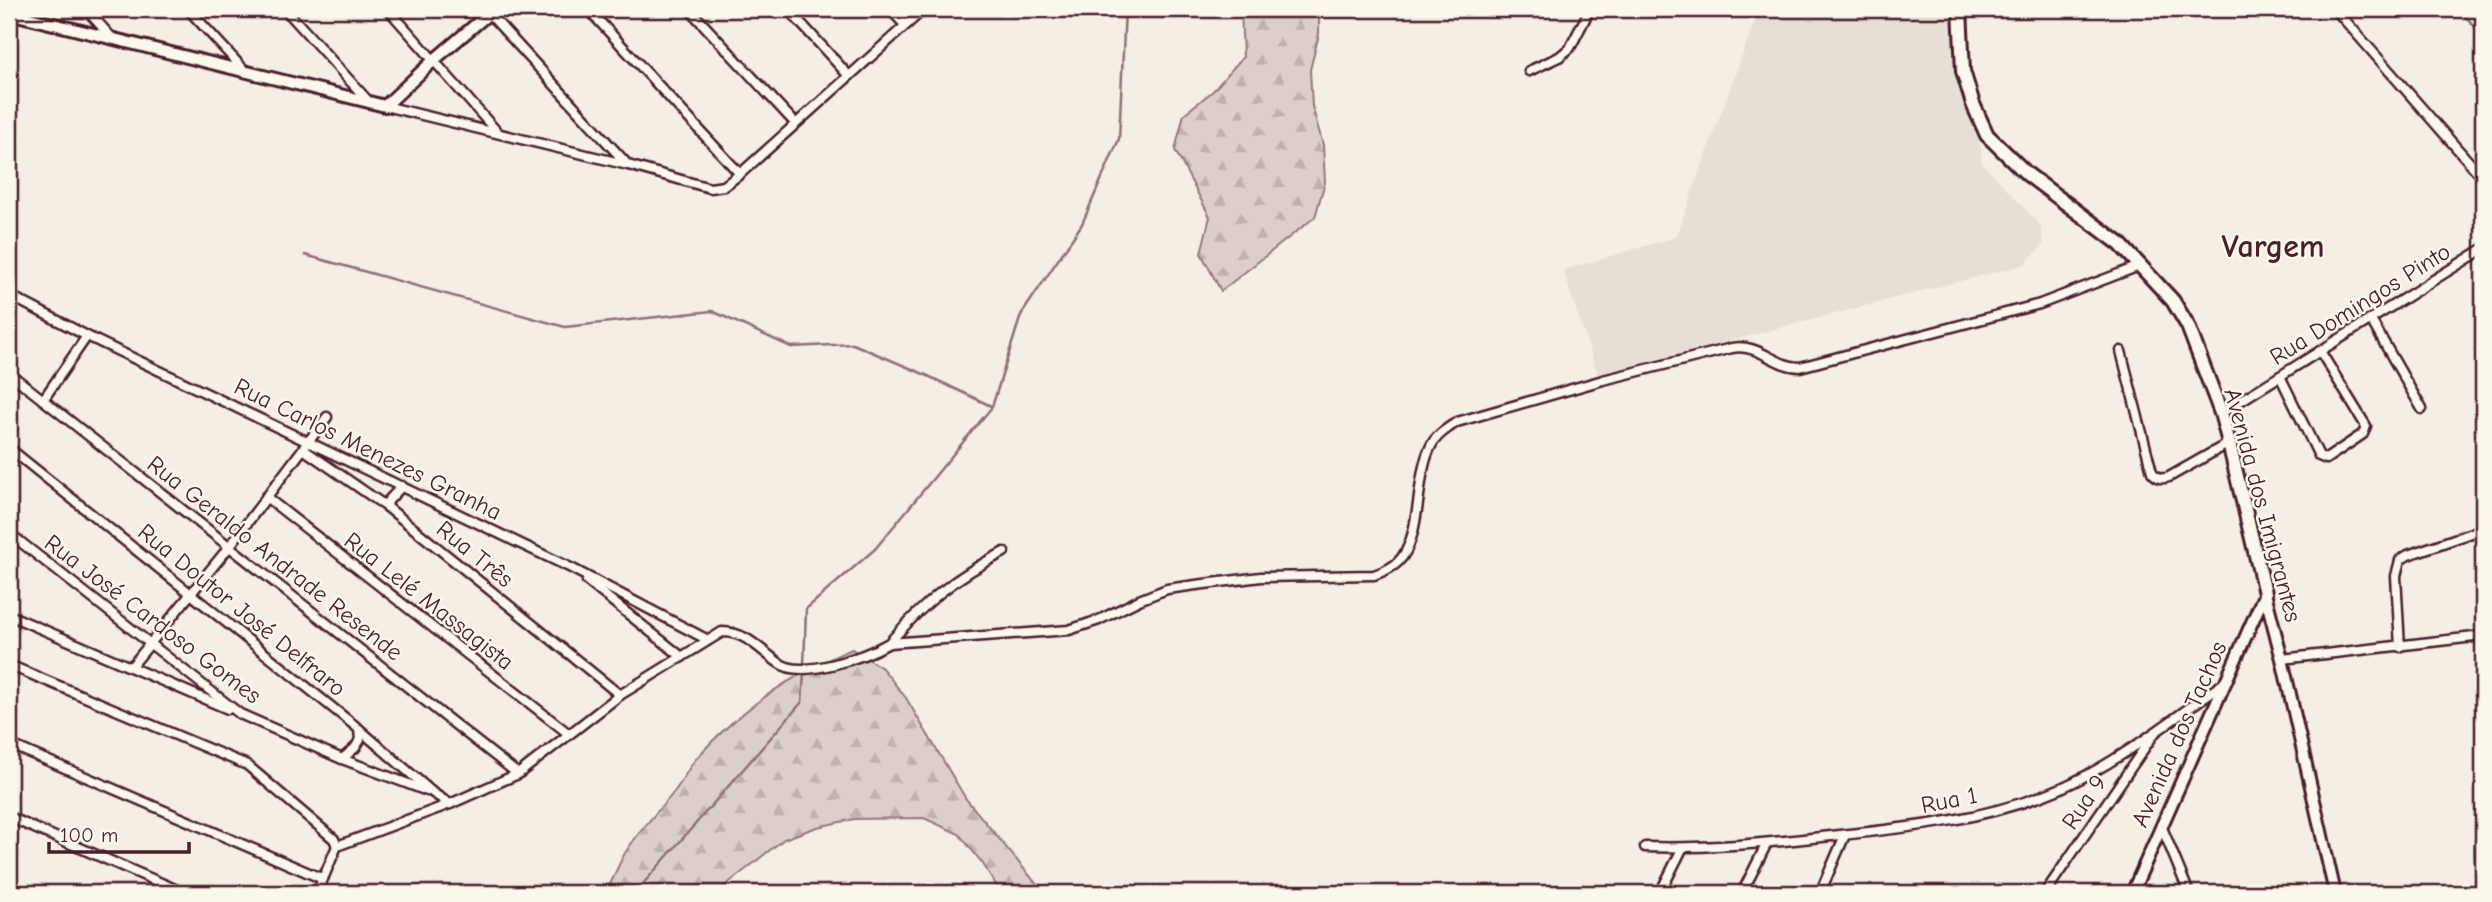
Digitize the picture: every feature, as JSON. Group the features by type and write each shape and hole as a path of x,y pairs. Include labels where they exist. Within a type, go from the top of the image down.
{"main road":[{"name":"Avenida dos Imigrantes","path":"1960,9 1963,71 1973,104 1987,135 2027,174 2120,244 2173,301 2188,326 2221,413 2265,593"}],"street":[{"path":"86,9 113,39"},
{"path":"188,9 245,71"},
{"path":"285,9 371,103"},
{"path":"388,9 498,132"},
{"path":"589,9 740,174"},
{"path":"690,9 795,123"},
{"path":"788,9 849,76"},
{"path":"890,9 905,25"},
{"path":"9,13 498,132 710,188 724,186 740,174 924,9"},
{"path":"1529,71 1559,57 1570,48 1590,9"},
{"path":"2335,9 2483,178"},
{"path":"385,106 489,10 628,165"},
{"name":"Rua Domingos Pinto","path":"2221,413 2483,249"},
{"path":"889,643 1069,630 1100,620 1167,589 1261,577 1374,575 1387,570 1402,558 1413,530 1423,467 1430,446 1441,433 1457,422 1603,380 1743,346 1753,348 1792,367 1800,367 2040,304 2142,265"},
{"name":"Rua Carlos Menezes Granha","path":"9,295 87,336 571,568 708,640"},
{"path":"2371,320 2423,409"},
{"path":"43,400 87,336"},
{"path":"2121,351 2152,472 2156,477 2169,477 2229,443"},
{"path":"2280,376 2319,456 2326,459 2363,434 2365,426 2320,351"},
{"name":"Rua Geraldo Andrade Resende","path":"9,373 518,774"},
{"path":"131,667 229,547 327,417"},
{"name":"Rua Doutor José Delfraro","path":"9,448 359,729 433,793 450,804"},
{"name":"Rua Três","path":"303,449 387,507 620,695"},
{"path":"387,507 388,501 402,486"},
{"name":"Rua Lelé Massagista","path":"266,497 569,734"},
{"path":"2400,647 2396,576 2400,560 2483,529"},
{"name":"Rua José Cardoso Gomes","path":"9,533 240,714 342,759 433,793"},
{"path":"337,846 450,804 518,774 620,695 722,632 756,643 781,665 796,669 839,662 870,653 889,643 911,618 940,592 966,572 1004,552"},
{"path":"571,568 682,657"},
{"name":"Avenida dos Imigrantes","path":"2265,593 2335,893"},
{"name":"Avenida dos Tachos","path":"2132,893 2265,593"},
{"path":"9,615 240,714"},
{"path":"2282,659 2483,636"},
{"path":"9,665 247,765 334,839 337,846 317,893"},
{"name":"Rua 1","path":"1645,847 1682,849 1845,835 1946,822 2021,803 2061,788 2155,732 2227,681"},
{"path":"342,759 360,740 359,729"},
{"name":"Rua 9","path":"2045,893 2155,732"},
{"path":"9,744 323,879"},
{"path":"9,817 184,893"},
{"path":"2481,893 2480,846 2483,822"},
{"path":"2161,825 2189,893"},
{"path":"1820,893 1845,835"},
{"path":"1742,893 1767,843"},
{"path":"1660,893 1682,849"},
{"path":"9,889 18,893"}],"shaded area":[{"path":"1759,9 1965,9 1982,163 2040,225 2044,244 2023,265 1598,375 1563,270 1676,237"}],"green space":[{"path":"1241,9 1319,9 1319,34 1310,70 1312,106 1323,145 1325,182 1315,217 1221,291 1201,253 1210,217 1175,150 1184,114 1213,91 1243,57"},
{"path":"852,649 882,668 906,698 966,799 1044,893 1001,893 983,864 959,834 924,818 854,819 817,827 784,839 716,893 605,893 633,842 711,742 767,695 808,670"}],"waterway":[{"path":"804,666 806,609 875,549 992,407 1021,315 1082,224 1119,139 1125,9"},
{"path":"2459,9 2483,36"},
{"path":"305,255 565,327 712,311 791,347 853,344 991,406"},
{"path":"635,893 802,702 804,673"}],"district":[{"name":"Vargem","path":"2273,246"}]}
